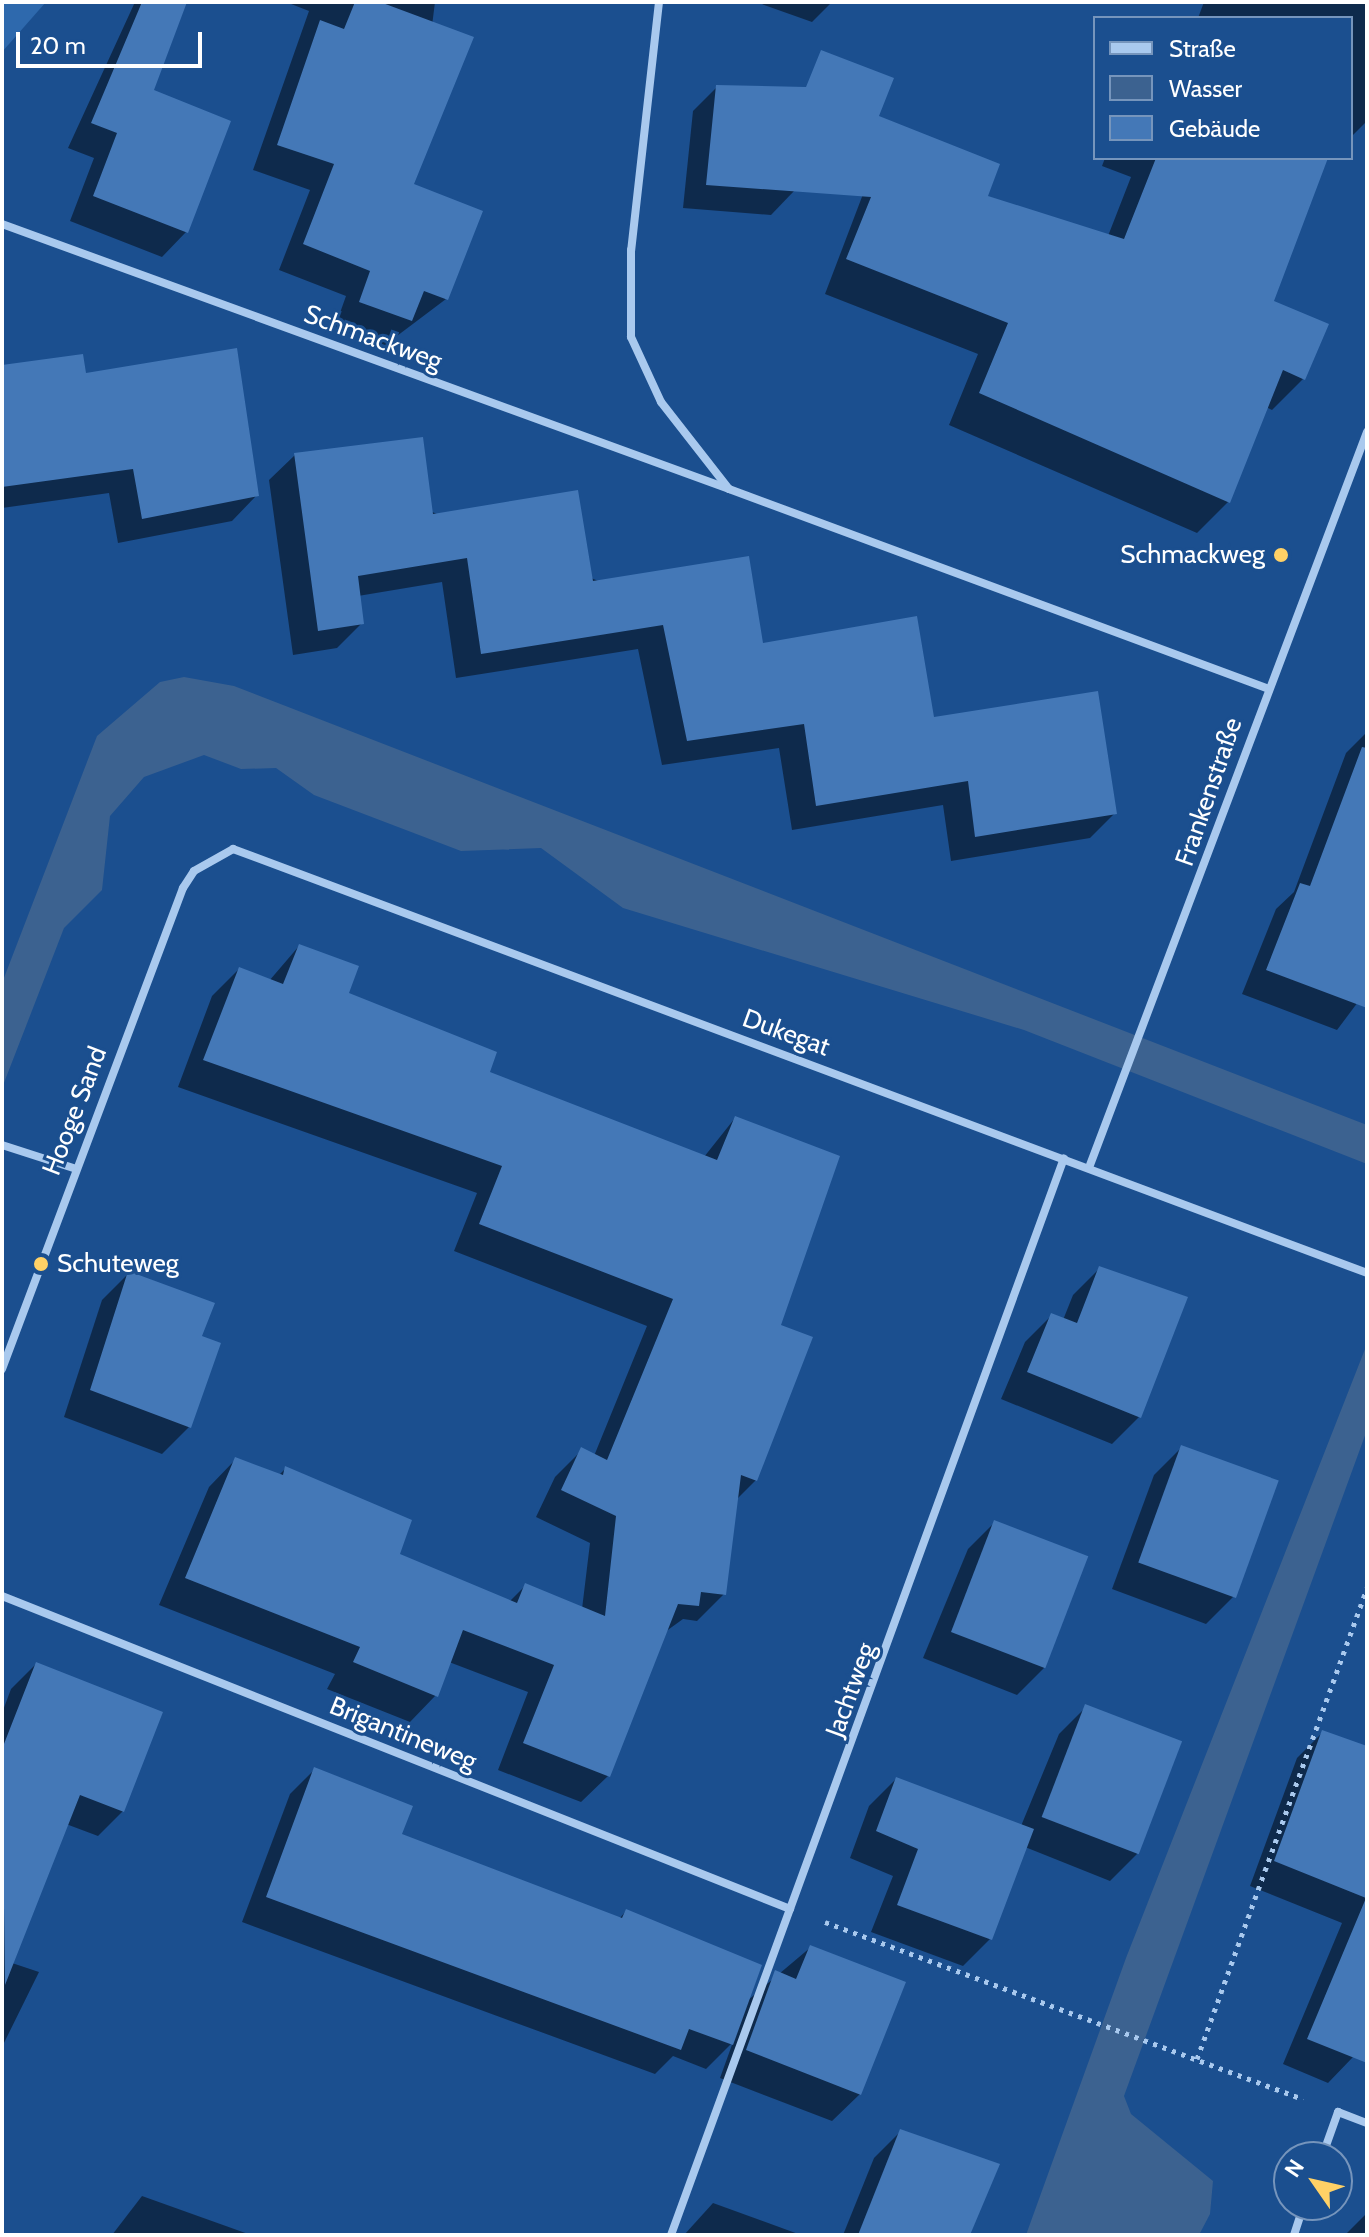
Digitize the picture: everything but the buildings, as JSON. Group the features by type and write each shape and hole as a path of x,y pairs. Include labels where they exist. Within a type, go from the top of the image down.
{"street":[{"path":"659,2 631,250 631,337 661,402 729,489"},
{"name":"Schmackweg","path":"2,224 1266,688"},
{"name":"Frankenstraße","path":"1090,1165 1266,688 1367,432"},
{"name":"Dukegat","path":"194,871 233,849 1064,1158 1090,1165 1367,1273"},
{"name":"Hooge Sand","path":"2,1369 73,1168 194,871"},
{"path":"2,1145 73,1168"},
{"name":"Jachtweg","path":"671,2235 1064,1158"},
{"name":"Brigantineweg","path":"2,1596 790,1909"},
{"path":"1328,2141 1338,2112 1367,2123"}],"path":[{"path":"1197,2059 1367,1588"},
{"path":"790,1909 1338,2112"}],"shaded area":[{"path":"2,2 46,2 2,52"}],"water":[{"path":"184,677 234,686 1367,1125 1367,1164 1024,1030 623,908 541,848 461,851 314,795 276,768 241,769 204,755 144,777 110,816 102,890 64,928 2,1088 2,983 97,736 160,682"},
{"path":"1367,1344 1367,1430 1124,2096 1131,2114 1213,2181 1210,2214 1199,2235 1026,2235 1126,1958"}],"place":[{"name":"Schmackweg","path":"1281,555"},
{"name":"Schuteweg","path":"41,1264"}]}
